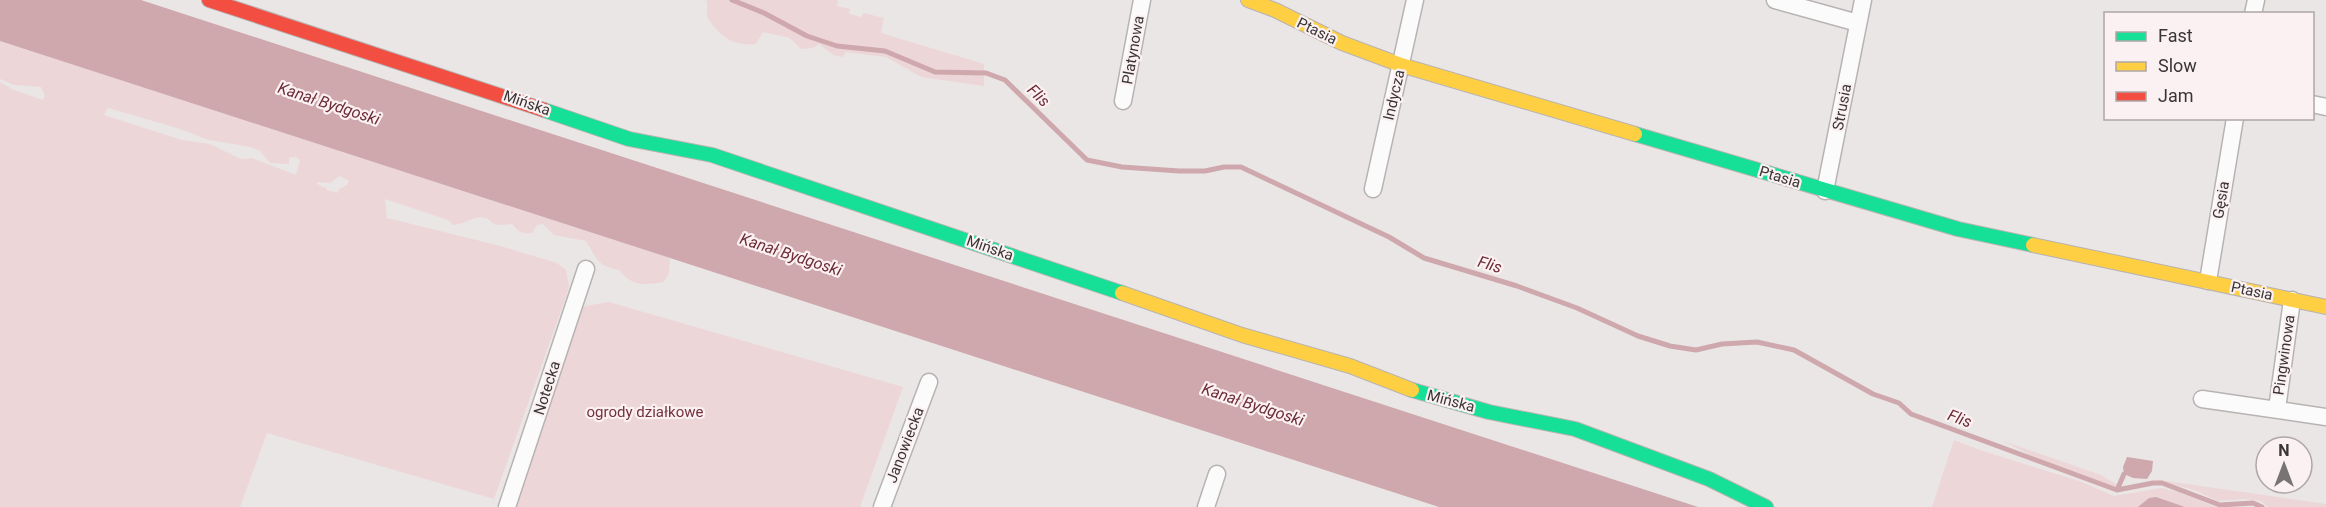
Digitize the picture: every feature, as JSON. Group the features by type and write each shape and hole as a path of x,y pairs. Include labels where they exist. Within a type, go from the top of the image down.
{"street":[{"name":"Mińska","path":"209,0 479,87 629,139 712,155 975,242 1242,335 1350,366 1411,390 1490,412 1575,429 1710,479 1766,507"},
{"name":"Platynowa","path":"1123,101 1142,0"},
{"name":"Ptasia","path":"1248,0 1275,10 1341,44 1401,65 1958,229 2326,307"},
{"name":"Indycza","path":"1372,189 1415,0"},
{"path":"1775,0 1858,23"},
{"name":"Strusia","path":"1825,191 1863,0"},
{"name":"Gęsia","path":"2208,281 2235,120"},
{"name":"Notecka","path":"507,507 586,269"},
{"name":"Pingwinowa","path":"2277,409 2292,300"},
{"name":"Janowiecka","path":"882,507 928,382"},
{"name":"Pingwinowa","path":"2202,399 2326,417"},
{"path":"1206,507 1217,474"}],"green space":[{"path":"704,0 838,0 837,6 850,9 849,14 862,17 863,13 884,18 881,33 984,64 984,86 921,77 886,57 846,52 843,57 833,55 819,44 813,48 801,49 790,38 763,32 756,44 734,42 722,35 707,17 707,1"},
{"path":"0,41 670,258 669,273 664,282 639,284 624,276 619,270 602,264 586,241 554,235 543,224 537,225 532,233 521,232 512,224 496,225 480,217 453,225 448,220 385,199 387,218 497,245 557,263 566,270 569,286 567,294 494,499 267,433 240,507 0,507 0,82 14,90 43,100 45,96 41,87 14,85 0,79","holes":["108,108 209,140 251,147 260,151 270,163 289,164 289,158 296,157 300,160 296,175 252,158 241,159 210,144 182,140 104,115","340,176 349,181 337,193 317,184 317,182 330,183"]},
{"name":"ogrody działkowe","path":"609,302 903,387 860,507 512,507 579,307"},
{"path":"1954,440 2082,482 2114,496 2161,488 2216,507 1932,507"},
{"path":"2003,441 2101,475 2119,486 2111,486 2032,456"},
{"path":"2152,479 2326,504 2326,507 2268,507 2261,501 2245,499 2218,501 2194,490"}],"water":[{"name":"Kanał Bydgoski","path":"0,0 141,0 1698,507 1439,507 0,41"},
{"path":"2127,457 2153,461 2152,471 2147,479 2133,478 2124,474 2123,467"},
{"path":"2156,497 2185,507 2138,507 2149,498"}],"waterway":[{"name":"Flis","path":"732,0 764,13 807,36 837,46 885,51 935,72 986,73 1005,80 1087,160 1122,167 1179,171 1241,167 1389,237 1424,258 1517,286 1577,308 1638,336 1670,346 1696,350 1722,344 1757,342 1794,350 1873,394 1899,403 1911,414 2117,490 2162,483 2220,505 2253,503 2262,507"},
{"path":"2117,490 2124,474"}],"traffic: fast":[{"path":"544,110 629,139 712,155 1122,293"},
{"path":"1635,134 1958,229 2033,245"},
{"path":"1412,390 1489,412 1575,429 1709,479 1766,507"}],"traffic: slow":[{"path":"1248,0 1275,10 1342,43 1401,65 1635,134"},
{"path":"2033,245 2326,307"},
{"path":"1122,293 1242,335 1350,366 1412,390"}],"traffic: jam":[{"path":"209,0 544,110"}]}
